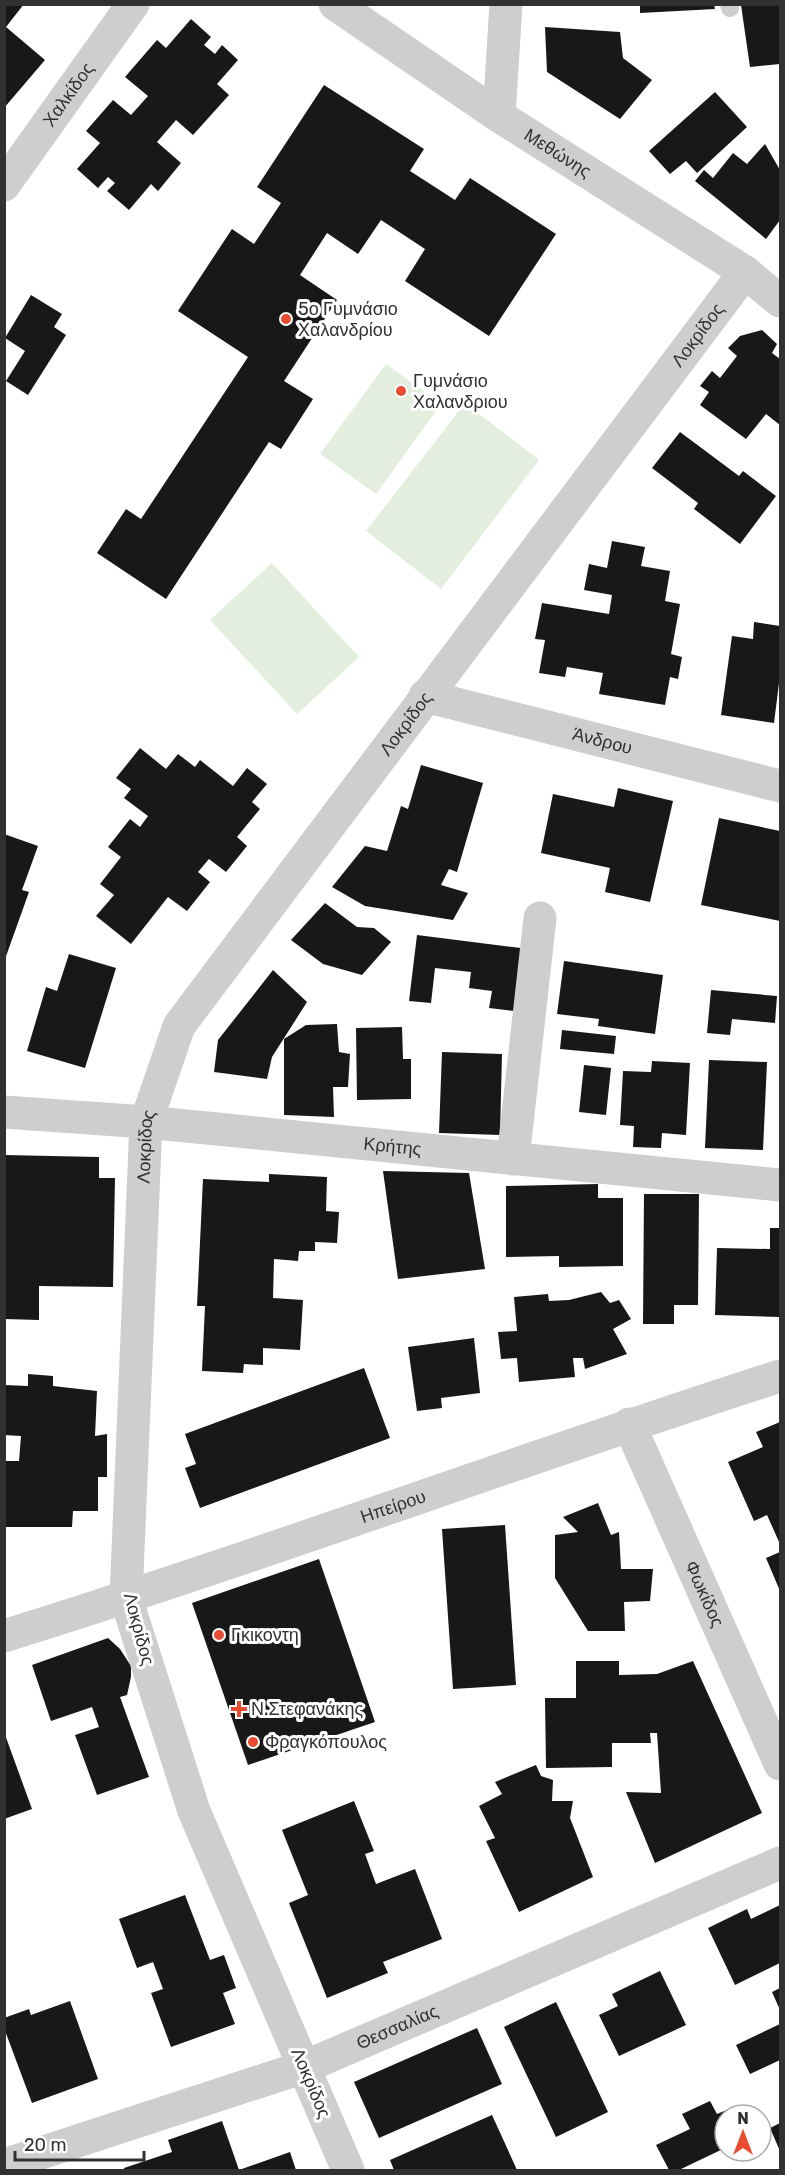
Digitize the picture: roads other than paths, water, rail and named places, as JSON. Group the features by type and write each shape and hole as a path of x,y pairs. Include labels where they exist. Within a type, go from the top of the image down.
{"street":[{"name":"Χαλκίδος","path":"4,184 133,4"},
{"name":"Μεθώνης","path":"335,4 499,116 745,272 780,301"},
{"path":"499,116 506,4"},
{"name":"Λοκρίδος","path":"348,2170 194,1811 126,1598 146,1122 179,1026 745,272"},
{"name":"Άνδρου","path":"425,696 780,786"},
{"path":"513,1159 540,918"},
{"name":"Κρήτης","path":"4,1112 146,1122 780,1185"},
{"name":"Ηπείρου","path":"4,1636 126,1598 629,1424 780,1376"},
{"name":"Φωκίδος","path":"629,1424 780,1764"},
{"name":"Θεσσαλίας","path":"4,2165 304,2067 780,1863"}],"place":[{"name":"5ο Γυμνάσιο Χαλανδρίου","path":"286,319"},
{"name":"Γυμνάσιο Χαλανδριου","path":"401,391"},
{"name":"Γκικοντη","path":"219,1635"},
{"name":"Ν.Στεφανάκης","path":"239,1709"},
{"name":"Φραγκόπουλος","path":"253,1742"}]}
